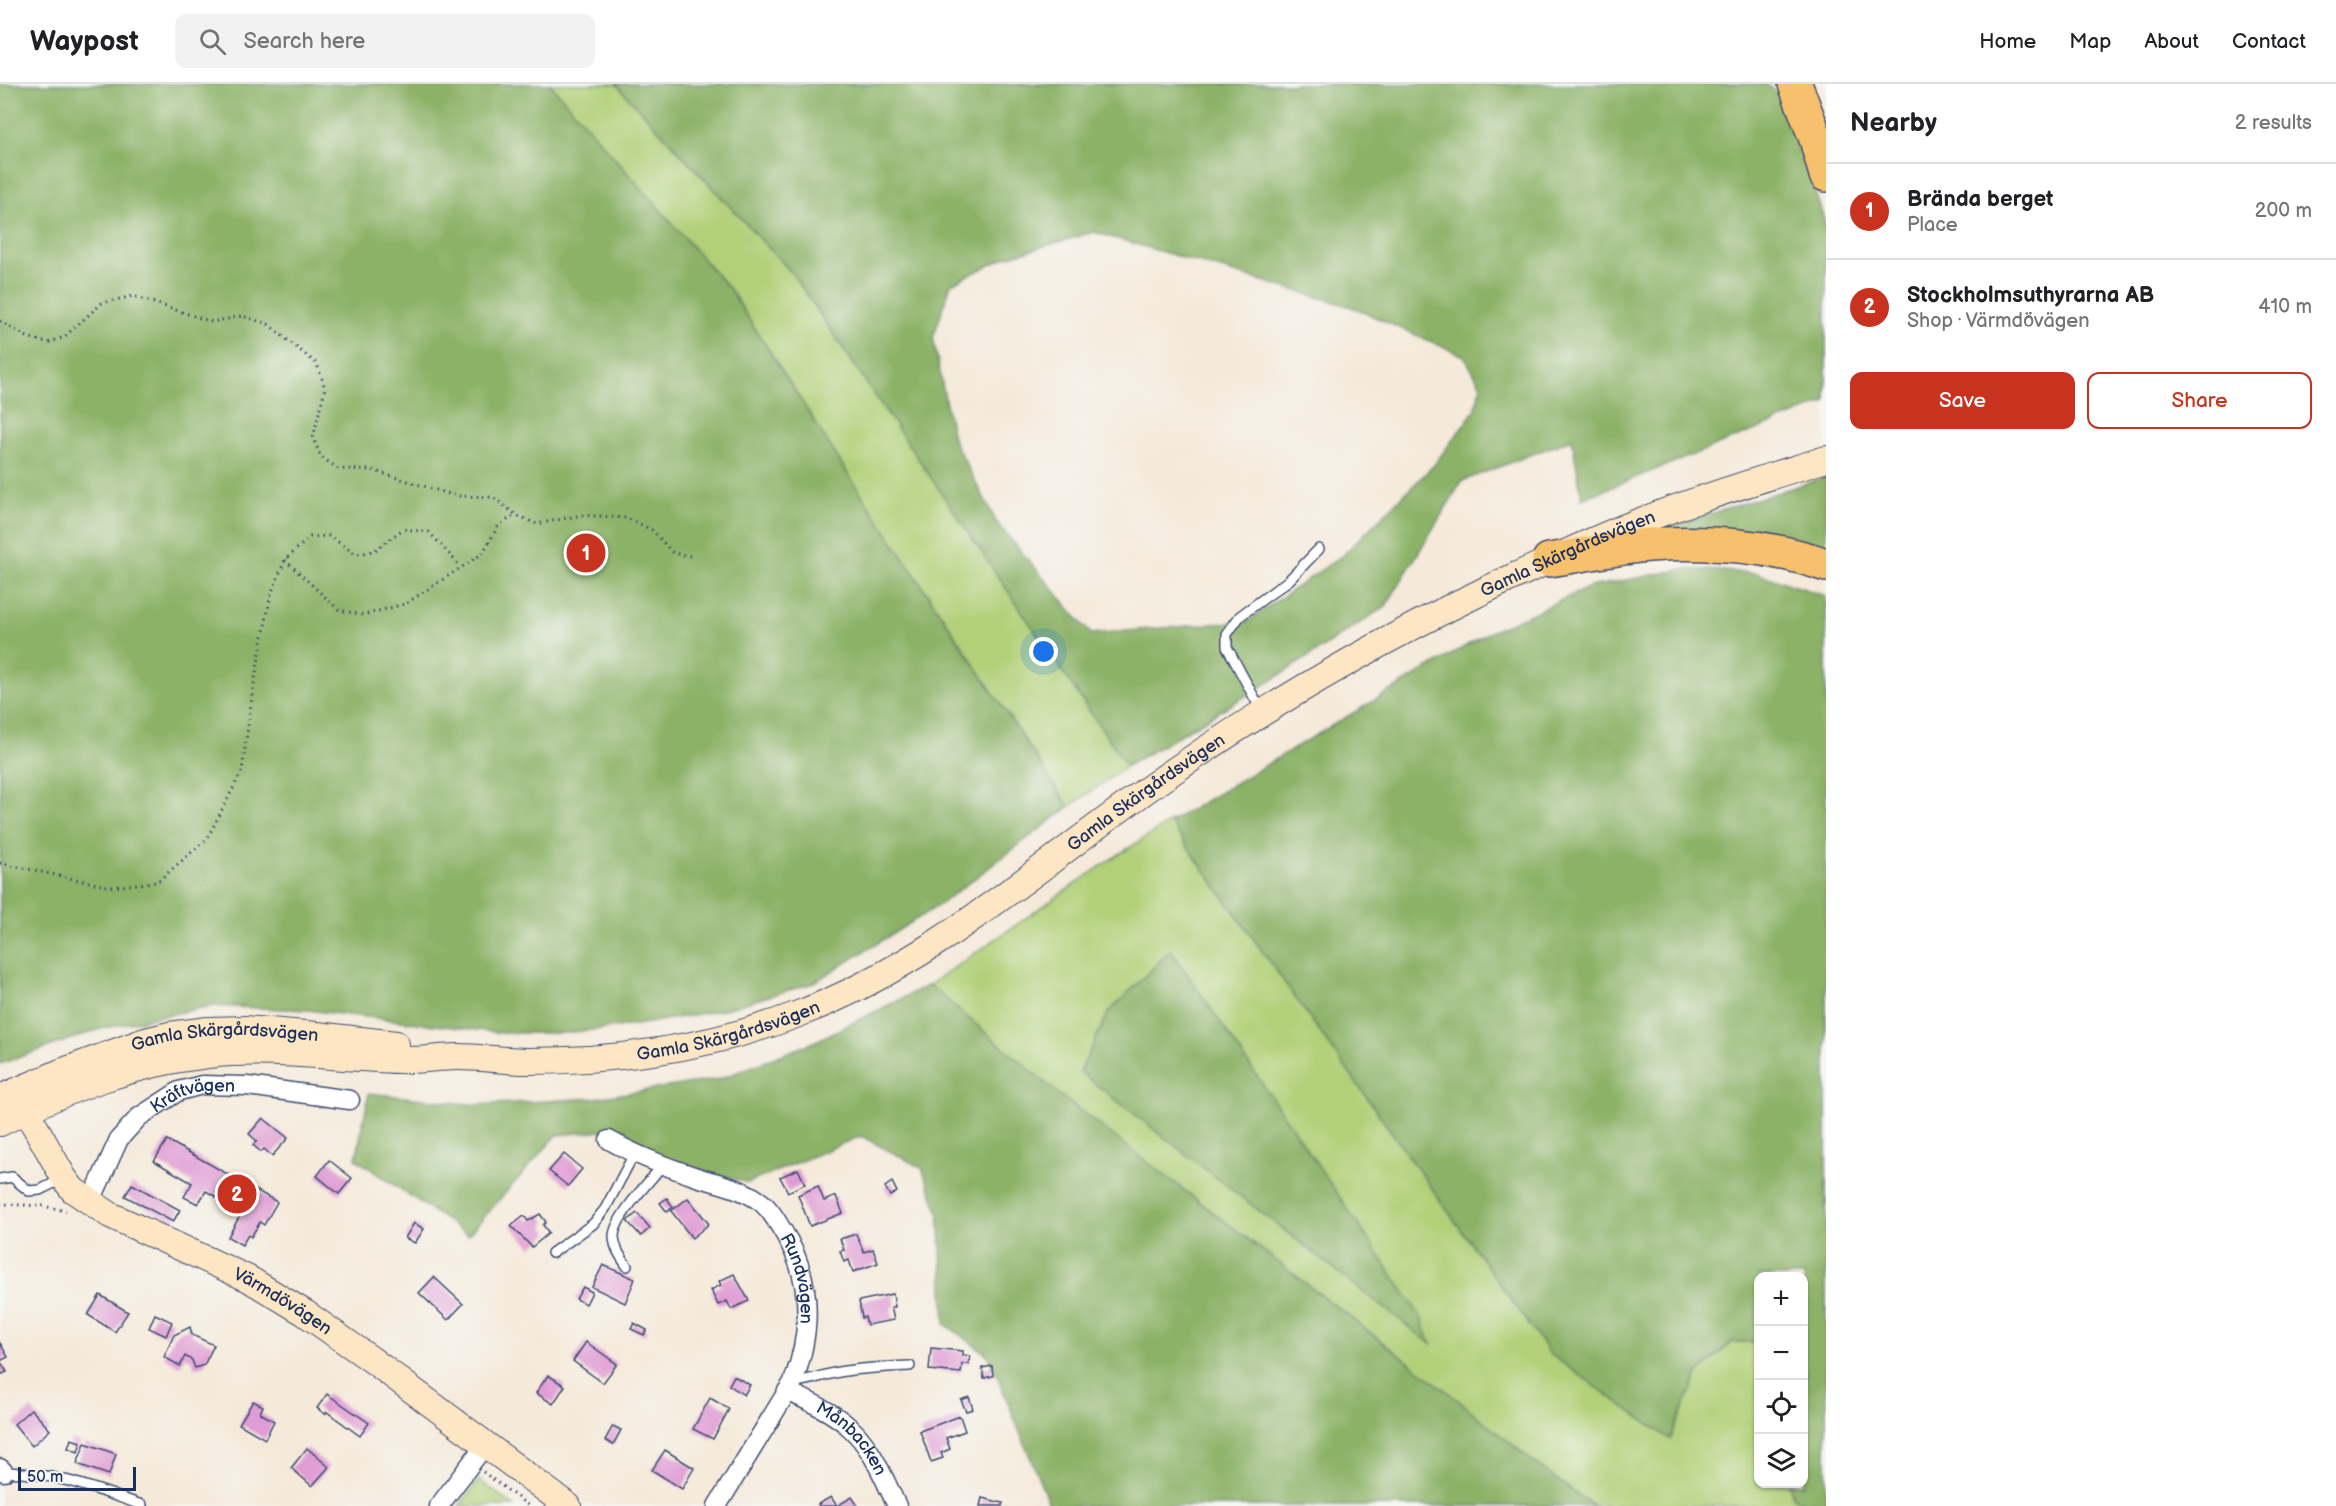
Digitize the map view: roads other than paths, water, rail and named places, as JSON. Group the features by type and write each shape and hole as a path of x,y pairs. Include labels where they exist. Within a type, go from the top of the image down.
{"highway":[{"path":"1795,84 1816,138 1826,175"},
{"path":"1550,560 1647,546 1687,544 1731,545 1774,551 1826,565"}],"main road":[{"name":"Gamla Skärgårdsvägen","path":"0,1123 15,1100 61,1072 145,1041 169,1035 208,1030 246,1029 407,1045 458,1057 533,1061 587,1060 694,1046 790,1018 834,1000 912,958 952,933 1178,768 1367,650 1550,560 1644,519 1826,459"},
{"name":"Värmdövägen","path":"15,1100 73,1190 80,1207 132,1226 249,1279 295,1307 372,1360 478,1454 568,1506"}],"street":[{"name":"Kräftvägen","path":"80,1207 119,1139 139,1117 179,1091 202,1085 247,1086 350,1100"},
{"name":"Rundvägen","path":"609,1140 662,1166 744,1192 759,1200 772,1214 788,1239 804,1283 808,1316 805,1347 790,1386 717,1506"},
{"name":"Månbacken","path":"790,1386 849,1427 866,1446 897,1506"},
{"path":"439,1506 478,1454"}],"lane":[{"path":"1263,713 1227,647 1227,634 1240,616 1289,580 1319,549"},
{"path":"552,1254 599,1217 634,1154"},
{"path":"627,1266 617,1251 614,1238 616,1225 662,1166"},
{"path":"0,1179 12,1177 29,1191 40,1190 64,1178"},
{"path":"790,1386 847,1371 910,1366"},
{"path":"2,1470 35,1473 74,1481 142,1505"}],"place":[{"name":"Brända berget","path":"586,553"},
{"name":"Stockholmsuthyrarna AB","path":"237,1194"}]}
